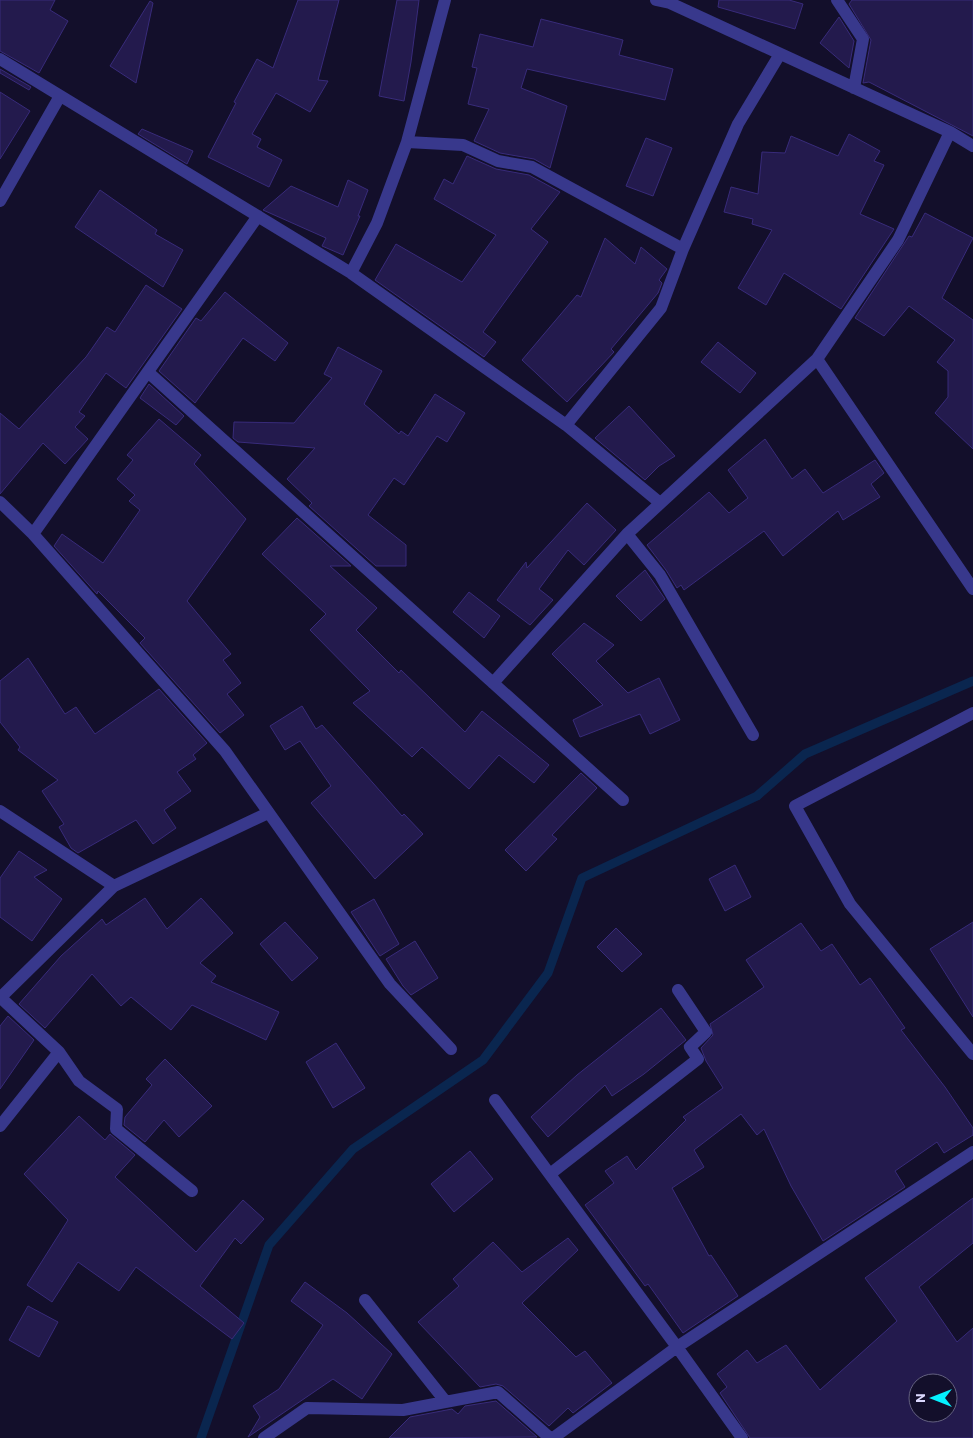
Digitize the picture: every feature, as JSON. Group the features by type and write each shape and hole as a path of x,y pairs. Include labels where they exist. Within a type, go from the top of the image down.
{"street":[{"path":"352,273 377,223 407,142 446,0"},
{"path":"656,0 670,1 950,132 973,146"},
{"path":"837,0 863,39 854,88"},
{"path":"566,425 661,308 683,249 738,124 780,54"},
{"path":"0,59 352,273 566,425 659,502"},
{"path":"0,201 60,96"},
{"path":"493,683 626,534 817,359 898,240 950,132"},
{"path":"407,142 463,145 498,161 532,167 683,249"},
{"path":"33,534 149,373 258,216"},
{"path":"817,359 973,589"},
{"path":"149,373 622,800"},
{"path":"0,502 33,534 225,751 390,984 450,1048"},
{"path":"626,534 660,575 753,735"},
{"path":"973,713 794,806 850,904 973,1054"},
{"path":"0,811 114,886"},
{"path":"192,1191 116,1129 117,1109 79,1081 59,1052 0,997 114,886 268,813"},
{"path":"550,1174 698,1059 690,1047 706,1032 678,990"},
{"path":"0,1126 59,1052"},
{"path":"495,1100 742,1438"},
{"path":"264,1438 307,1408 403,1410 498,1392 551,1438 677,1347 973,1152"},
{"path":"365,1300 446,1402"}],"building":[{"path":"0,0 55,0 50,10 68,21 39,73 0,51"},
{"path":"298,0 339,0 318,80 328,81 310,112 276,93 252,134 261,139 257,147 282,160 269,187 208,157 257,59 273,68"},
{"path":"397,0 419,0 404,101 379,96"},
{"path":"719,0 789,0 803,4 795,29 718,7"},
{"path":"852,0 973,0 973,136 869,82 863,83 871,40 849,4"},
{"path":"150,1 153,3 136,83 110,66"},
{"path":"839,17 854,41 849,68 820,43"},
{"path":"541,19 623,40 619,55 673,69 665,100 527,69 521,88 567,106 550,168 534,159 500,153 474,141 489,109 468,104 477,68 472,67 480,34 533,47"},
{"path":"0,69 31,87 29,90 0,73"},
{"path":"0,92 30,111 0,159"},
{"path":"142,129 193,151 187,164 138,134"},
{"path":"849,134 880,151 874,161 884,165 860,214 894,229 841,309 784,273 766,305 738,288 772,230 752,224 753,219 724,212 731,187 758,194 762,152 785,153 791,136 838,156"},
{"path":"646,138 672,148 653,196 626,186"},
{"path":"467,156 496,169 529,175 560,192 531,229 548,242 483,332 496,342 484,357 375,280 396,244 462,282 496,235 434,199 444,179 453,184"},
{"path":"348,180 368,190 358,216 360,216 343,255 322,246 326,238 263,210 291,186 338,207"},
{"path":"100,190 157,230 155,234 183,250 163,287 75,227"},
{"path":"925,213 973,238 942,298 973,320 973,449 935,413 948,397 948,371 937,362 955,340 909,306 884,336 855,318 909,236 912,237"},
{"path":"605,238 635,264 641,247 667,269 659,280 662,283 658,293 611,349 614,352 567,402 522,360 577,295 581,297"},
{"path":"146,285 182,309 126,388 106,373 79,412 85,416 75,427 88,439 65,464 43,443 0,494 0,413 19,429 86,357 107,327 115,332"},
{"path":"225,292 288,343 275,361 243,338 195,403 159,371 196,318 201,321"},
{"path":"718,342 756,373 740,393 701,362"},
{"path":"338,347 382,371 364,404 399,434 401,431 408,436 435,394 465,413 447,442 437,436 404,485 394,478 368,515 406,545 406,566 376,566 309,506 312,503 287,479 315,448 238,442 233,438 234,422 294,423 332,378 324,374"},
{"path":"149,384 184,416 176,425 140,398"},
{"path":"629,406 675,456 659,466 645,480 595,438"},
{"path":"159,419 201,455 194,464 246,519 187,601 231,654 223,660 241,683 227,694 244,715 220,733 140,643 145,638 98,591 97,594 54,546 62,534 103,563 140,510 129,501 135,495 117,479 133,460 127,455"},
{"path":"765,439 792,479 805,469 823,493 875,460 884,473 871,484 880,497 843,520 838,511 783,556 764,531 684,590 681,585 677,588 647,545 709,492 729,513 748,498 728,470"},
{"path":"587,503 616,530 584,565 568,550 539,589 553,600 530,625 497,600 526,562 527,568"},
{"path":"297,518 351,566 330,566 377,608 356,630 399,673 401,670 465,732 482,711 549,765 534,783 499,755 469,789 422,747 412,757 353,703 370,691 310,630 326,614 262,554"},
{"path":"645,570 665,599 641,621 616,596"},
{"path":"469,592 500,616 484,638 453,612"},
{"path":"584,623 614,645 596,661 628,693 659,678 680,720 650,734 640,714 580,737 573,720 603,705 552,654"},
{"path":"28,658 65,714 76,707 95,734 159,689 207,743 193,755 196,759 177,772 191,791 164,810 176,828 153,844 136,820 78,853 71,848 59,827 64,824 42,791 58,780 18,750 20,747 0,722 0,681"},
{"path":"302,706 316,729 322,725 402,816 404,814 423,834 375,879 311,803 331,786 300,741 285,750 270,726"},
{"path":"581,773 597,788 552,835 557,839 526,871 505,850"},
{"path":"19,851 47,870 34,877 62,899 32,941 0,917 0,878"},
{"path":"735,865 751,897 725,911 709,879"},
{"path":"145,898 167,929 201,898 233,933 200,963 216,976 211,982 279,1012 266,1040 192,1005 171,1030 131,997 121,1006 92,974 45,1028 19,1004 61,956 102,919 106,925"},
{"path":"374,899 399,944 380,956 351,912"},
{"path":"285,922 318,958 292,981 260,944"},
{"path":"973,922 973,1017 930,949"},
{"path":"801,923 821,951 832,944 860,985 870,978 905,1028 901,1030 945,1087 973,1128 973,1135 944,1153 937,1142 895,1171 905,1187 823,1241 791,1186 764,1129 757,1135 741,1114 694,1150 704,1167 672,1188 709,1256 711,1255 738,1296 683,1333 648,1284 645,1286 585,1205 614,1183 605,1171 627,1156 636,1170 686,1120 683,1117 723,1088 706,1061 701,1048 713,1035 710,1024 764,987 746,960"},
{"path":"616,928 642,954 622,972 597,947"},
{"path":"415,941 438,978 411,995 386,959"},
{"path":"661,1008 686,1040 644,1074 612,1096 605,1085 548,1137 531,1117 577,1075"},
{"path":"8,1016 34,1040 0,1089 0,1026"},
{"path":"336,1043 365,1088 333,1108 306,1062"},
{"path":"165,1059 212,1106 179,1137 164,1120 145,1142 124,1125 125,1117 152,1085 146,1079"},
{"path":"79,1116 105,1140 110,1134 135,1155 115,1177 196,1252 243,1200 264,1219 241,1244 235,1238 200,1286 244,1323 232,1339 136,1267 119,1291 78,1262 52,1302 27,1285 68,1220 24,1174"},
{"path":"470,1151 493,1179 454,1212 431,1184"},
{"path":"973,1198 973,1243 919,1287 957,1342 973,1328 973,1438 750,1438 720,1393 727,1387 717,1374 747,1350 757,1363 786,1345 820,1390 897,1321 865,1278"},
{"path":"568,1238 578,1250 522,1303 576,1357 585,1351 612,1383 573,1413 568,1408 549,1426 503,1386 496,1384 480,1387 418,1322 459,1286 453,1279 493,1242 522,1272"},
{"path":"305,1282 347,1313 392,1354 362,1399 333,1379 248,1437 260,1417 253,1406 279,1389 323,1325 291,1301"},
{"path":"28,1306 58,1322 39,1357 9,1340"},
{"path":"496,1401 537,1437 389,1438 410,1417 452,1409 458,1414 465,1406"}],"waterway":[{"path":"201,1438 269,1245 353,1149 483,1060 548,973 582,878 757,796 805,754 973,681"}]}
